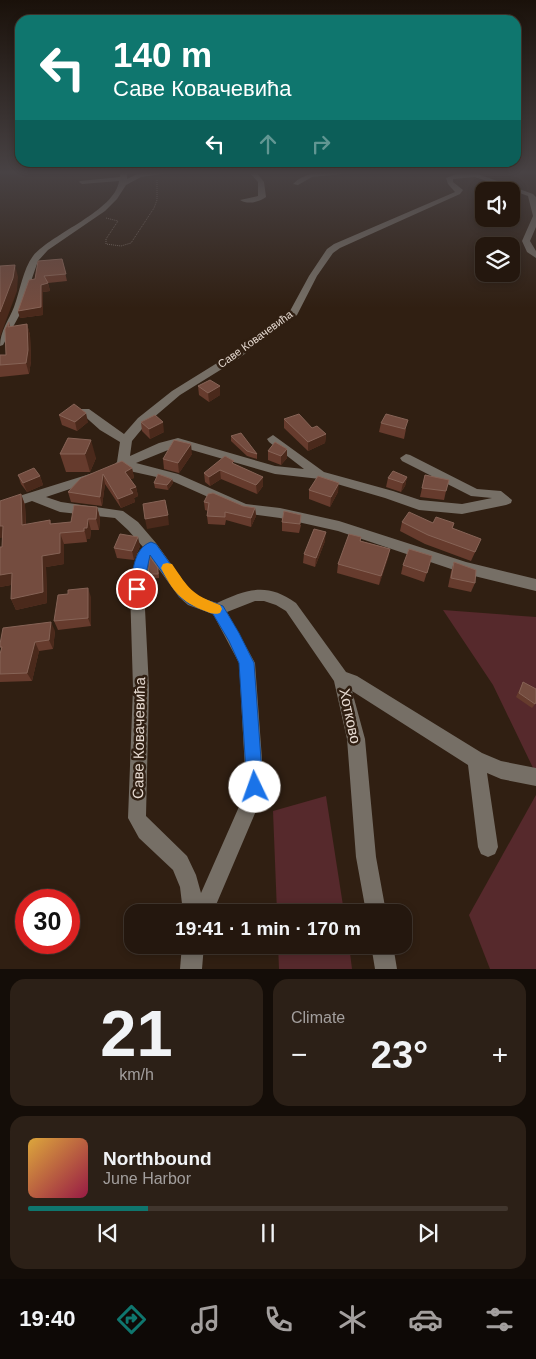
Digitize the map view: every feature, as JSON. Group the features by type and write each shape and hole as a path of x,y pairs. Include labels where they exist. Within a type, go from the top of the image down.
{"street":[{"path":"0,343 15,316 37,257 92,217"},
{"name":"Саве Ковачевића","path":"126,440 142,421 176,393 234,357 294,313 313,276 330,252 337,246 403,217"},
{"name":"Саве Ковачевића","path":"536,217 526,241 530,250 536,256"},
{"path":"85,411 104,427 126,440 123,464"},
{"path":"273,439 320,475"},
{"path":"0,507 106,471 163,446 178,442 275,470 320,475 389,494 419,505 462,508 506,500 497,494 475,493 406,458"},
{"path":"123,464 174,477 244,508 289,514 339,526 466,568 536,585"},
{"path":"31,496 60,507 118,514 133,526 151,547 184,593 193,600 218,610 234,637 246,663 255,787 247,811 206,904"},
{"name":"Саве Ковачевића","path":"151,547 144,554 137,589 141,688 138,818 142,827 180,863 191,888 192,904"},
{"path":"218,610 247,597 270,595 282,600 291,607 341,678"},
{"name":"Хотково","path":"341,678 351,681 476,760 501,770 536,777"},
{"name":"Хотково","path":"341,678 356,739 366,857 375,904"},
{"path":"476,760 488,847"},
{"path":"191,969 193,954"},
{"path":"384,954 386,969"}],"path":[{"path":"100,217 118,221 106,239 106,244 121,246 131,243 148,217"}],"shaded area":[{"path":"443,610 536,617 536,774 493,685"},
{"path":"536,795 536,969 490,969 469,915"},
{"path":"326,796 343,904 277,904 273,811"},
{"path":"278,954 350,954 352,969 279,969"}],"building":[{"path":"62,259 66,274 44,276 48,283 41,285 41,307 18,311 29,280 35,279 38,261"},
{"path":"15,265 13,278 0,312 0,266"},
{"path":"9,322 8,327 27,324 28,350 26,363 0,365 0,355 6,355 5,329"},
{"path":"210,380 220,386 208,393 198,386"},
{"path":"74,404 86,413 75,422 59,415"},
{"path":"299,414 312,428 317,426 326,434 308,442 284,419"},
{"path":"386,414 408,420 405,429 381,423"},
{"path":"155,415 163,422 149,429 141,422"},
{"path":"241,433 257,454 247,451 231,436"},
{"path":"68,438 91,440 85,454 60,454"},
{"path":"174,440 191,444 178,463 163,459"},
{"path":"275,442 287,449 281,456 268,451"},
{"path":"225,456 234,461 232,463 263,477 256,485 220,470 209,477 204,473"},
{"path":"122,461 132,468 125,472 136,487 130,489 133,493 118,499 103,474 100,497 68,492 81,478"},
{"path":"34,468 40,476 23,483 18,475"},
{"path":"393,471 407,477 403,483 388,478"},
{"path":"158,474 172,479 167,485 154,483"},
{"path":"425,475 449,480 446,491 422,488"},
{"path":"318,476 339,483 331,497 309,490"},
{"path":"213,493 243,506 255,508 251,518 225,512 225,517 207,516 209,503 204,502 208,494"},
{"path":"21,494 22,525 50,520 50,524 71,522 74,505 97,507 96,519 88,519 87,528 84,528 84,531 60,533 60,553 42,556 43,592 11,599 12,573 0,575 0,547 2,547 3,526 0,526 0,501"},
{"path":"165,500 168,515 145,519 143,504"},
{"path":"284,511 301,515 300,524 282,522"},
{"path":"409,512 433,523 436,517 454,523 452,528 481,539 475,552 428,535 402,522"},
{"path":"314,529 326,532 316,558 304,554"},
{"path":"120,534 138,537 132,551 114,548"},
{"path":"349,534 361,537 360,541 390,549 381,576 338,564"},
{"path":"409,549 432,556 427,573 403,565"},
{"path":"150,557 158,568 158,574 148,574"},
{"path":"454,562 476,570 475,583 451,578"},
{"path":"88,588 88,618 54,621 58,595 68,594 68,590"},
{"path":"51,622 49,640 35,642 27,673 0,674 2,647 0,647 0,644 3,628"},
{"path":"523,682 536,689 535,704 519,693"}],"slow traffic":[{"path":"167,568 184,593 193,600 215,609"}],"route":[{"path":"137,589 144,554 151,547 184,593 193,600 218,610 234,637 246,663 252,723 255,787"}]}
